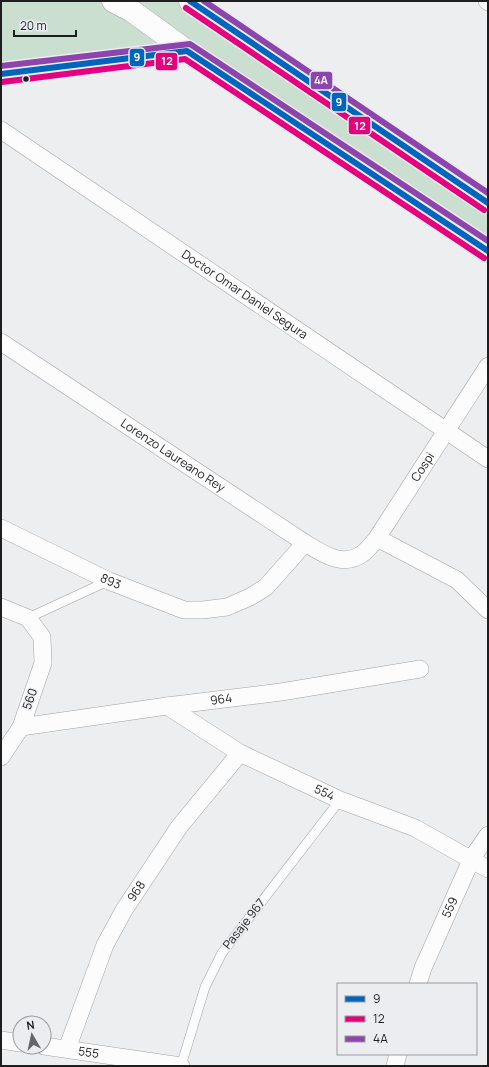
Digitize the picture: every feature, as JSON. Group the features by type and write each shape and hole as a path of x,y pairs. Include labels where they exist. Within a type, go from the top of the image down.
{"main road":[{"path":"113,1 135,6 187,51 488,251"},
{"path":"190,1 488,203"}],"street":[{"path":"1,74 187,51"},
{"name":"Doctor Omar Daniel Segura","path":"1,130 488,459"},
{"name":"Lorenzo Laureano Rey","path":"1,342 305,543 334,559 349,558"},
{"name":"Cospi","path":"349,558 362,554 377,538 488,366"},
{"name":"893","path":"1,528 109,581 184,610 203,610 227,607 250,597 266,587 305,543"},
{"path":"377,538 457,580 488,610"},
{"path":"1,607 28,618"},
{"name":"560","path":"1,757 21,727 43,663 42,636 28,618"},
{"name":"964","path":"21,727 167,706 281,692 420,669"},
{"name":"554","path":"167,706 240,753 340,800 415,828 472,858 488,869"},
{"name":"968","path":"67,1049 105,945 124,910 179,827 240,753"},
{"name":"559","path":"418,983 423,968 472,858 488,835"},
{"path":"1,1040 12,1042"},
{"name":"555","path":"52,1047 181,1066"},
{"path":"395,1066 398,1055"}],"lane":[{"path":"28,618 109,581"},
{"name":"Pasaje 967","path":"181,1066 205,987 222,953 340,800"}],"green space":[{"path":"1,1 190,1 488,203 488,251 187,51 1,74"}],"transit line":[{"name":"9","path":"190,1 488,203"},
{"name":"4A","path":"204,1 488,193"},
{"name":"12","path":"186,8 484,210"},
{"name":"4A","path":"1,66 190,44 488,241"},
{"name":"9","path":"1,74 187,51 488,251"},
{"name":"12","path":"2,82 185,59 484,258"}]}
